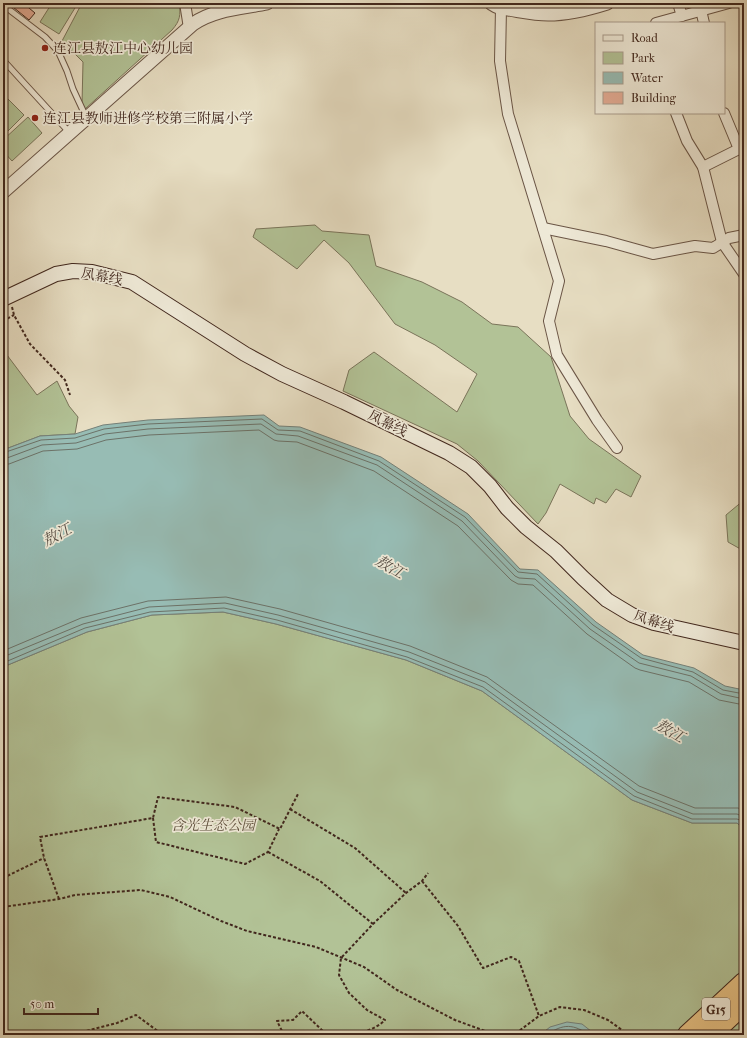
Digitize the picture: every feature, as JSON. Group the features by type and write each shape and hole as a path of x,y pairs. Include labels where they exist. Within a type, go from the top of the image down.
{"highway":[{"name":"G15","path":"688,1035 744,982"},
{"name":"G15","path":"711,1035 744,1004"}],"main road":[{"name":"凤幕线","path":"8,296 56,274 73,271 92,272 132,282 245,354 282,374 344,402 449,453 471,467 526,527 556,551 607,600 632,615 654,623 744,643"}],"street":[{"path":"185,3 189,28"},
{"path":"3,192 200,19 227,10 267,3"},
{"path":"607,3 558,14 538,13 496,6 500,61 508,114 559,281 549,321 557,355 597,420 617,448"},
{"path":"678,3 682,16"},
{"path":"660,22 729,3"},
{"path":"701,10 704,22"},
{"path":"676,114 687,141 703,168 722,242 744,274"},
{"path":"703,168 739,149 724,114"},
{"path":"543,228 606,241 653,254 695,246 713,248 729,238 744,235"}],"lane":[{"path":"3,5 45,37 58,51 86,118"},
{"path":"3,60 70,133"}],"path":[{"path":"8,296 12,304 14,315 30,344 65,380 70,395"},
{"path":"3,321 14,315"},
{"path":"280,829 235,807 158,798 153,818 156,842 245,864 268,852 280,829 290,808 298,794"},
{"path":"290,808 355,848 406,893"},
{"path":"59,899 44,858 40,837 153,818"},
{"path":"268,852 320,881 373,924"},
{"path":"3,878 44,858"},
{"path":"343,1035 347,1032 361,1032 379,1026 385,1020 367,1010 349,993 339,975 341,958 373,924 428,874"},
{"path":"422,881 458,926 483,968 511,957 519,961 539,1016"},
{"path":"3,907 76,895 141,890 170,897 221,921 247,931 316,948 364,967 397,990 455,1020 496,1035"},
{"path":"511,1035 520,1031 539,1016 560,1007 584,1010 608,1020 629,1035"},
{"path":"284,1035 277,1021 293,1020 302,1011 327,1035"},
{"path":"78,1035 82,1032 117,1023 136,1015 163,1035"},
{"path":"347,1032 352,1035"}],"green space":[{"path":"52,3 78,3 59,34 40,22"},
{"path":"82,3 179,3 180,11 177,24 172,30 85,109 82,104 83,62 62,41"},
{"path":"6,97 24,115 5,134 3,132 3,100"},
{"path":"28,117 42,133 12,161 3,151 3,140"},
{"path":"315,225 322,231 369,235 376,266 422,282 462,302 492,324 518,327 551,357 570,416 589,439 641,476 631,497 616,489 606,503 596,498 594,504 560,484 546,513 538,524 478,461 457,444 343,391 349,370 374,352 457,412 477,374 435,345 395,324 349,263 324,240 297,269 253,237 256,229"},
{"path":"3,355 7,355 37,395 57,381 69,406 78,417 75,434 40,436 3,450"},
{"path":"744,500 744,551 728,542 726,515"},
{"name":"含光生态公园","path":"223,612 276,624 406,660 482,691 632,800 692,823 737,823 744,829 744,1035 3,1035 3,667 87,632 152,615"}],"water":[{"name":"敖江","path":"264,415 279,426 300,427 381,457 468,514 520,569 538,570 596,622 643,655 694,668 725,686 744,690 744,829 737,823 692,823 632,800 482,691 406,660 276,624 223,612 152,615 87,632 3,667 3,450 40,436 75,434 103,425 148,420"},
{"path":"567,1022 582,1024 596,1035 540,1035 550,1027"}],"building":[{"path":"8,3 23,3 35,13 29,20"}],"place":[{"name":"连江县敖江中心幼儿园","path":"45,48"},
{"name":"连江县教师进修学校第三附属小学","path":"35,118"}]}
